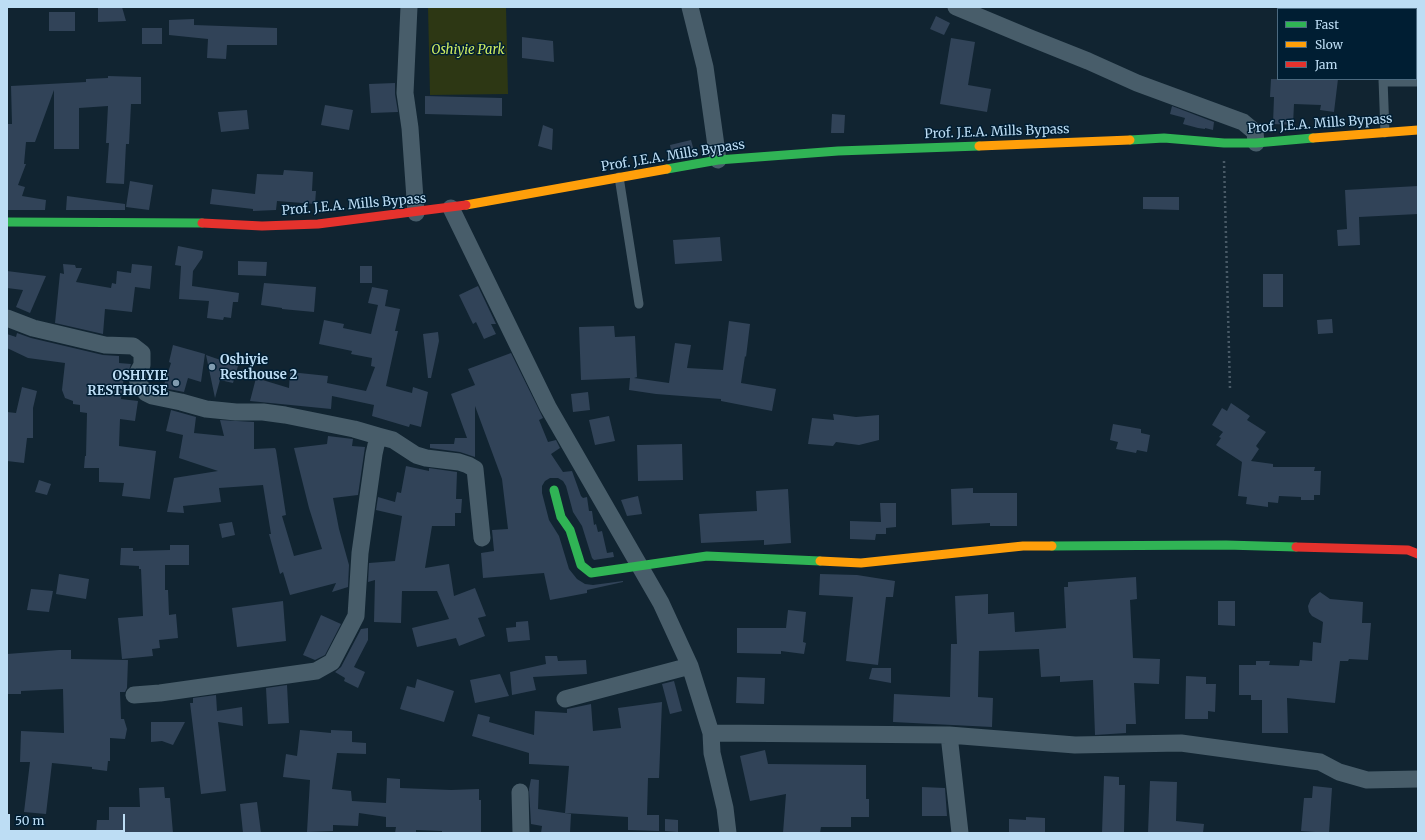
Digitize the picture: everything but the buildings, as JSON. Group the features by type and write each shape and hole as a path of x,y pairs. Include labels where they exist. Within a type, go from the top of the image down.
{"street":[{"path":"409,7 405,93 410,128 416,213"},
{"path":"690,7 705,67 718,160"},
{"path":"956,7 1088,60 1137,83 1243,122 1254,132 1256,143"},
{"name":"Prof. J.E.A. Mills Bypass","path":"7,222 210,223 262,226 318,224 450,208 718,160 838,151 950,148 1164,138 1256,143 1418,130"},
{"path":"450,208 548,407 641,566 661,603 690,666 711,733 712,753 725,808 728,833"},
{"path":"7,318 33,328 105,345 133,346 142,353 142,364 137,374 138,383 146,393 152,396 206,409 236,412 263,412 354,428 393,440 416,455 426,458 459,462 468,465 475,469 482,538"},
{"path":"134,695 160,693 316,671 332,662 356,616 360,553 374,454 378,436"},
{"path":"554,490 561,516 570,530 582,565 591,573 707,556 861,563 1023,546 1226,545 1408,550 1418,554"},
{"path":"565,699 690,666"},
{"path":"711,733 949,735 1075,745 1181,744 1320,762 1339,772 1367,780 1418,780"},
{"path":"949,735 960,833"},
{"path":"520,792 521,833"}],"lane":[{"path":"1385,133 1383,80 1418,82"},
{"path":"619,177 639,304"}],"path":[{"path":"1224,142 1230,389"}],"green space":[{"name":"Oshiyie Park","path":"428,7 506,7 508,94 430,95"}],"traffic: fast":[{"path":"1130,140 1164,138 1224,143 1256,143 1313,138"},
{"path":"667,169 718,160 838,151 979,146"},
{"path":"7,222 202,223"},
{"path":"554,490 561,517 570,530 581,565 591,573 707,556 820,561"},
{"path":"1052,546 1226,545 1296,547"}],"traffic: slow":[{"path":"1313,138 1418,130"},
{"path":"979,146 1130,140"},
{"path":"466,205 667,169"},
{"path":"820,561 861,563 1023,546 1052,546"}],"traffic: jam":[{"path":"202,223 262,226 318,224 466,205"},
{"path":"1296,547 1408,550 1418,554"}],"place":[{"name":"Oshiyie Resthouse 2","path":"212,367"},
{"name":"OSHIYIE RESTHOUSE","path":"176,383"}]}
